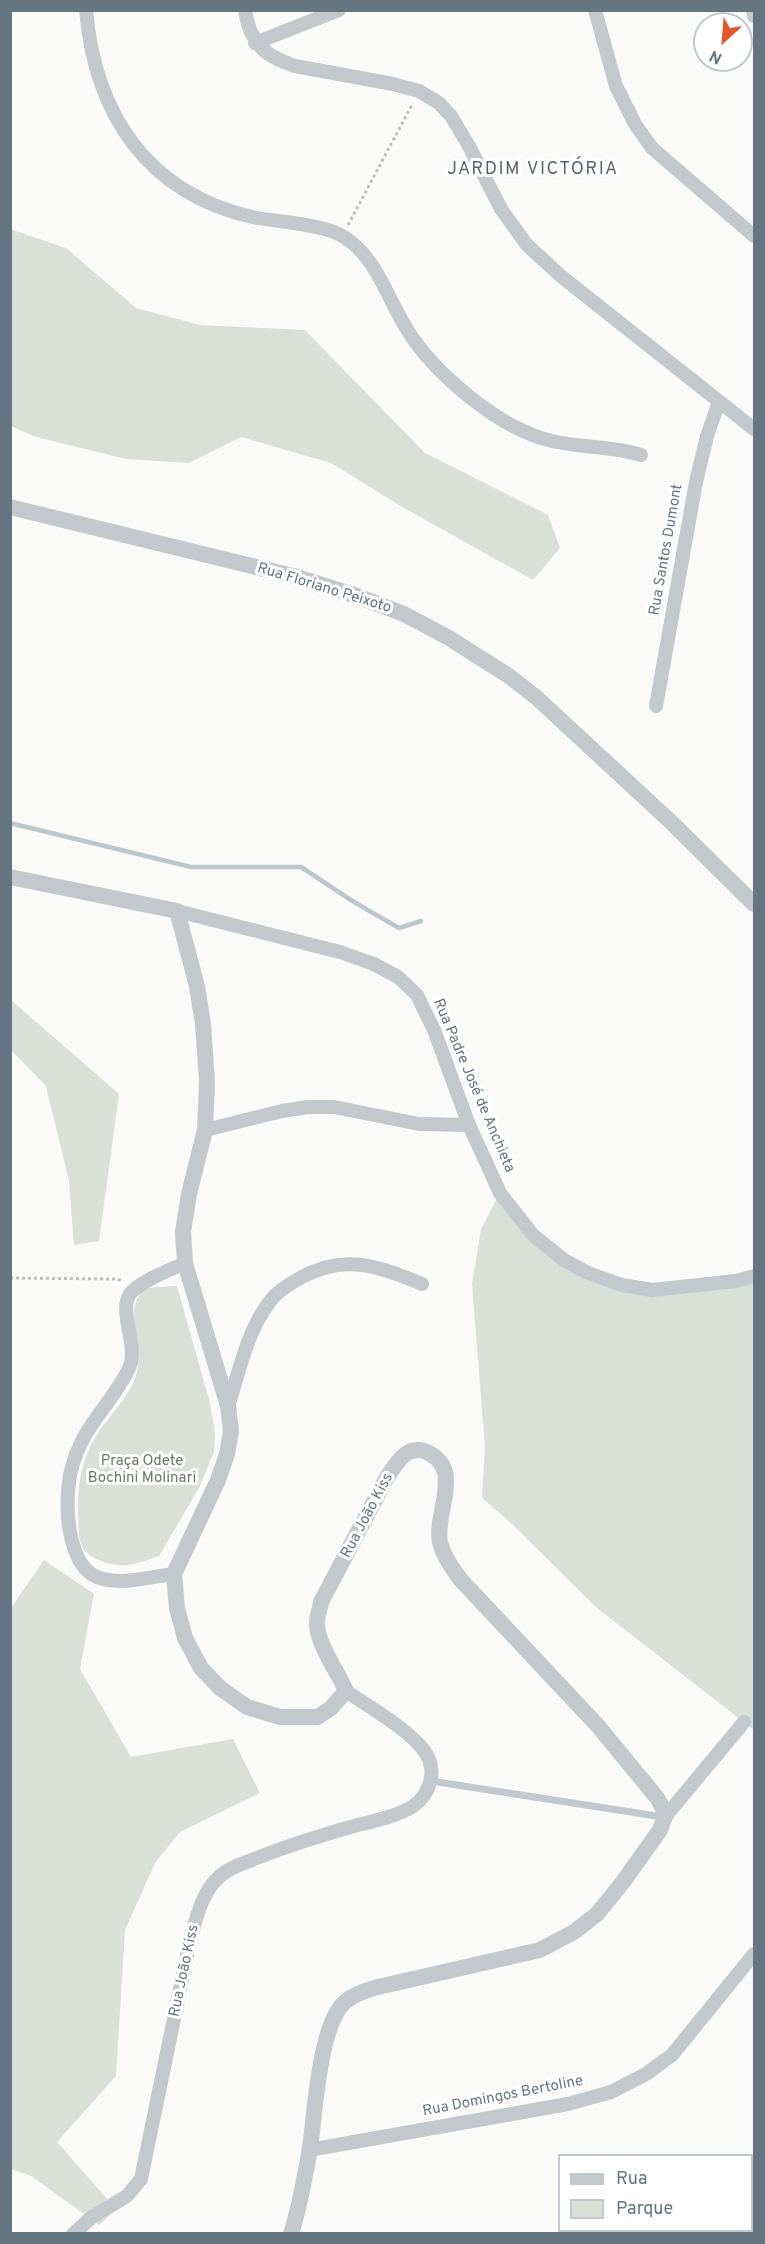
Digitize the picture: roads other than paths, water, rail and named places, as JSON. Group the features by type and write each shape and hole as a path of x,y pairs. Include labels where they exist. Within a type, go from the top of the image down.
{"street":[{"path":"86,10 90,45 104,93 123,131 156,170 184,192 211,205 252,217 343,235 359,248 372,264 405,326 426,358 459,388 508,423 529,434 552,441 626,450 641,455"},
{"path":"245,10 255,43 268,54 295,66 419,91 439,103 451,116 501,209 527,245 561,277 754,429"},
{"path":"255,43 339,10"},
{"path":"595,10 616,86 635,124 652,148 754,236"},
{"path":"753,10 754,16"},
{"name":"Rua Santos Dumont","path":"656,706 696,482 706,436 719,402"},
{"name":"Rua Floriano Peixoto","path":"10,507 303,579 404,614 449,638 508,676 537,699 672,823 754,904"},
{"path":"10,877 177,911 197,986 203,1024 207,1082 205,1130 189,1194 183,1232 185,1263 228,1406 231,1431 227,1454 218,1480 174,1574 177,1608 185,1638 201,1668 220,1688 248,1707 280,1717 318,1717 331,1708 346,1691"},
{"name":"Rua Padre José de Anchieta","path":"177,911 340,952 374,964 398,977 417,995 434,1030 469,1125 500,1193 533,1235 564,1260 588,1273 622,1285 652,1290 736,1281 754,1276"},
{"path":"205,1130 308,1107 334,1107 419,1124 469,1125"},
{"path":"174,1574 116,1581 99,1578 87,1572 78,1558 71,1534 68,1491 73,1464 83,1440 119,1385 132,1359 126,1310 128,1298 139,1286 185,1263"},
{"path":"228,1406 252,1333 268,1303 285,1286 315,1269 342,1263 377,1267 422,1284"},
{"name":"Rua João Kiss","path":"73,2234 92,2217 127,2196 141,2179 190,1941 206,1894 219,1876 238,1865 296,1842 394,1815 413,1806 425,1794 431,1781 432,1767 426,1752 413,1738 346,1691 324,1648 317,1624 321,1602 386,1479 408,1451 421,1450 435,1456 445,1469 447,1481 438,1526 440,1543 446,1559 460,1579 597,1726 658,1799 665,1817"},
{"path":"291,2234 309,2150 323,2054 329,2028 341,2006 357,1994 378,1987 540,1950 574,1932 597,1914 623,1882 660,1830 665,1817 744,1722"},
{"name":"Rua Domingos Bertoline","path":"309,2150 568,2104 611,2092 646,2074 672,2055 754,1954"}],"lane":[{"path":"431,1781 665,1817"}],"waterway":[{"path":"10,823 191,867 301,867 399,928 421,921"}],"district":[{"name":"JARDIM VICTÓRIA","path":"533,170"}],"park label":[{"name":"Praça Odete Bochini Molinari","path":"142,1470"}]}
